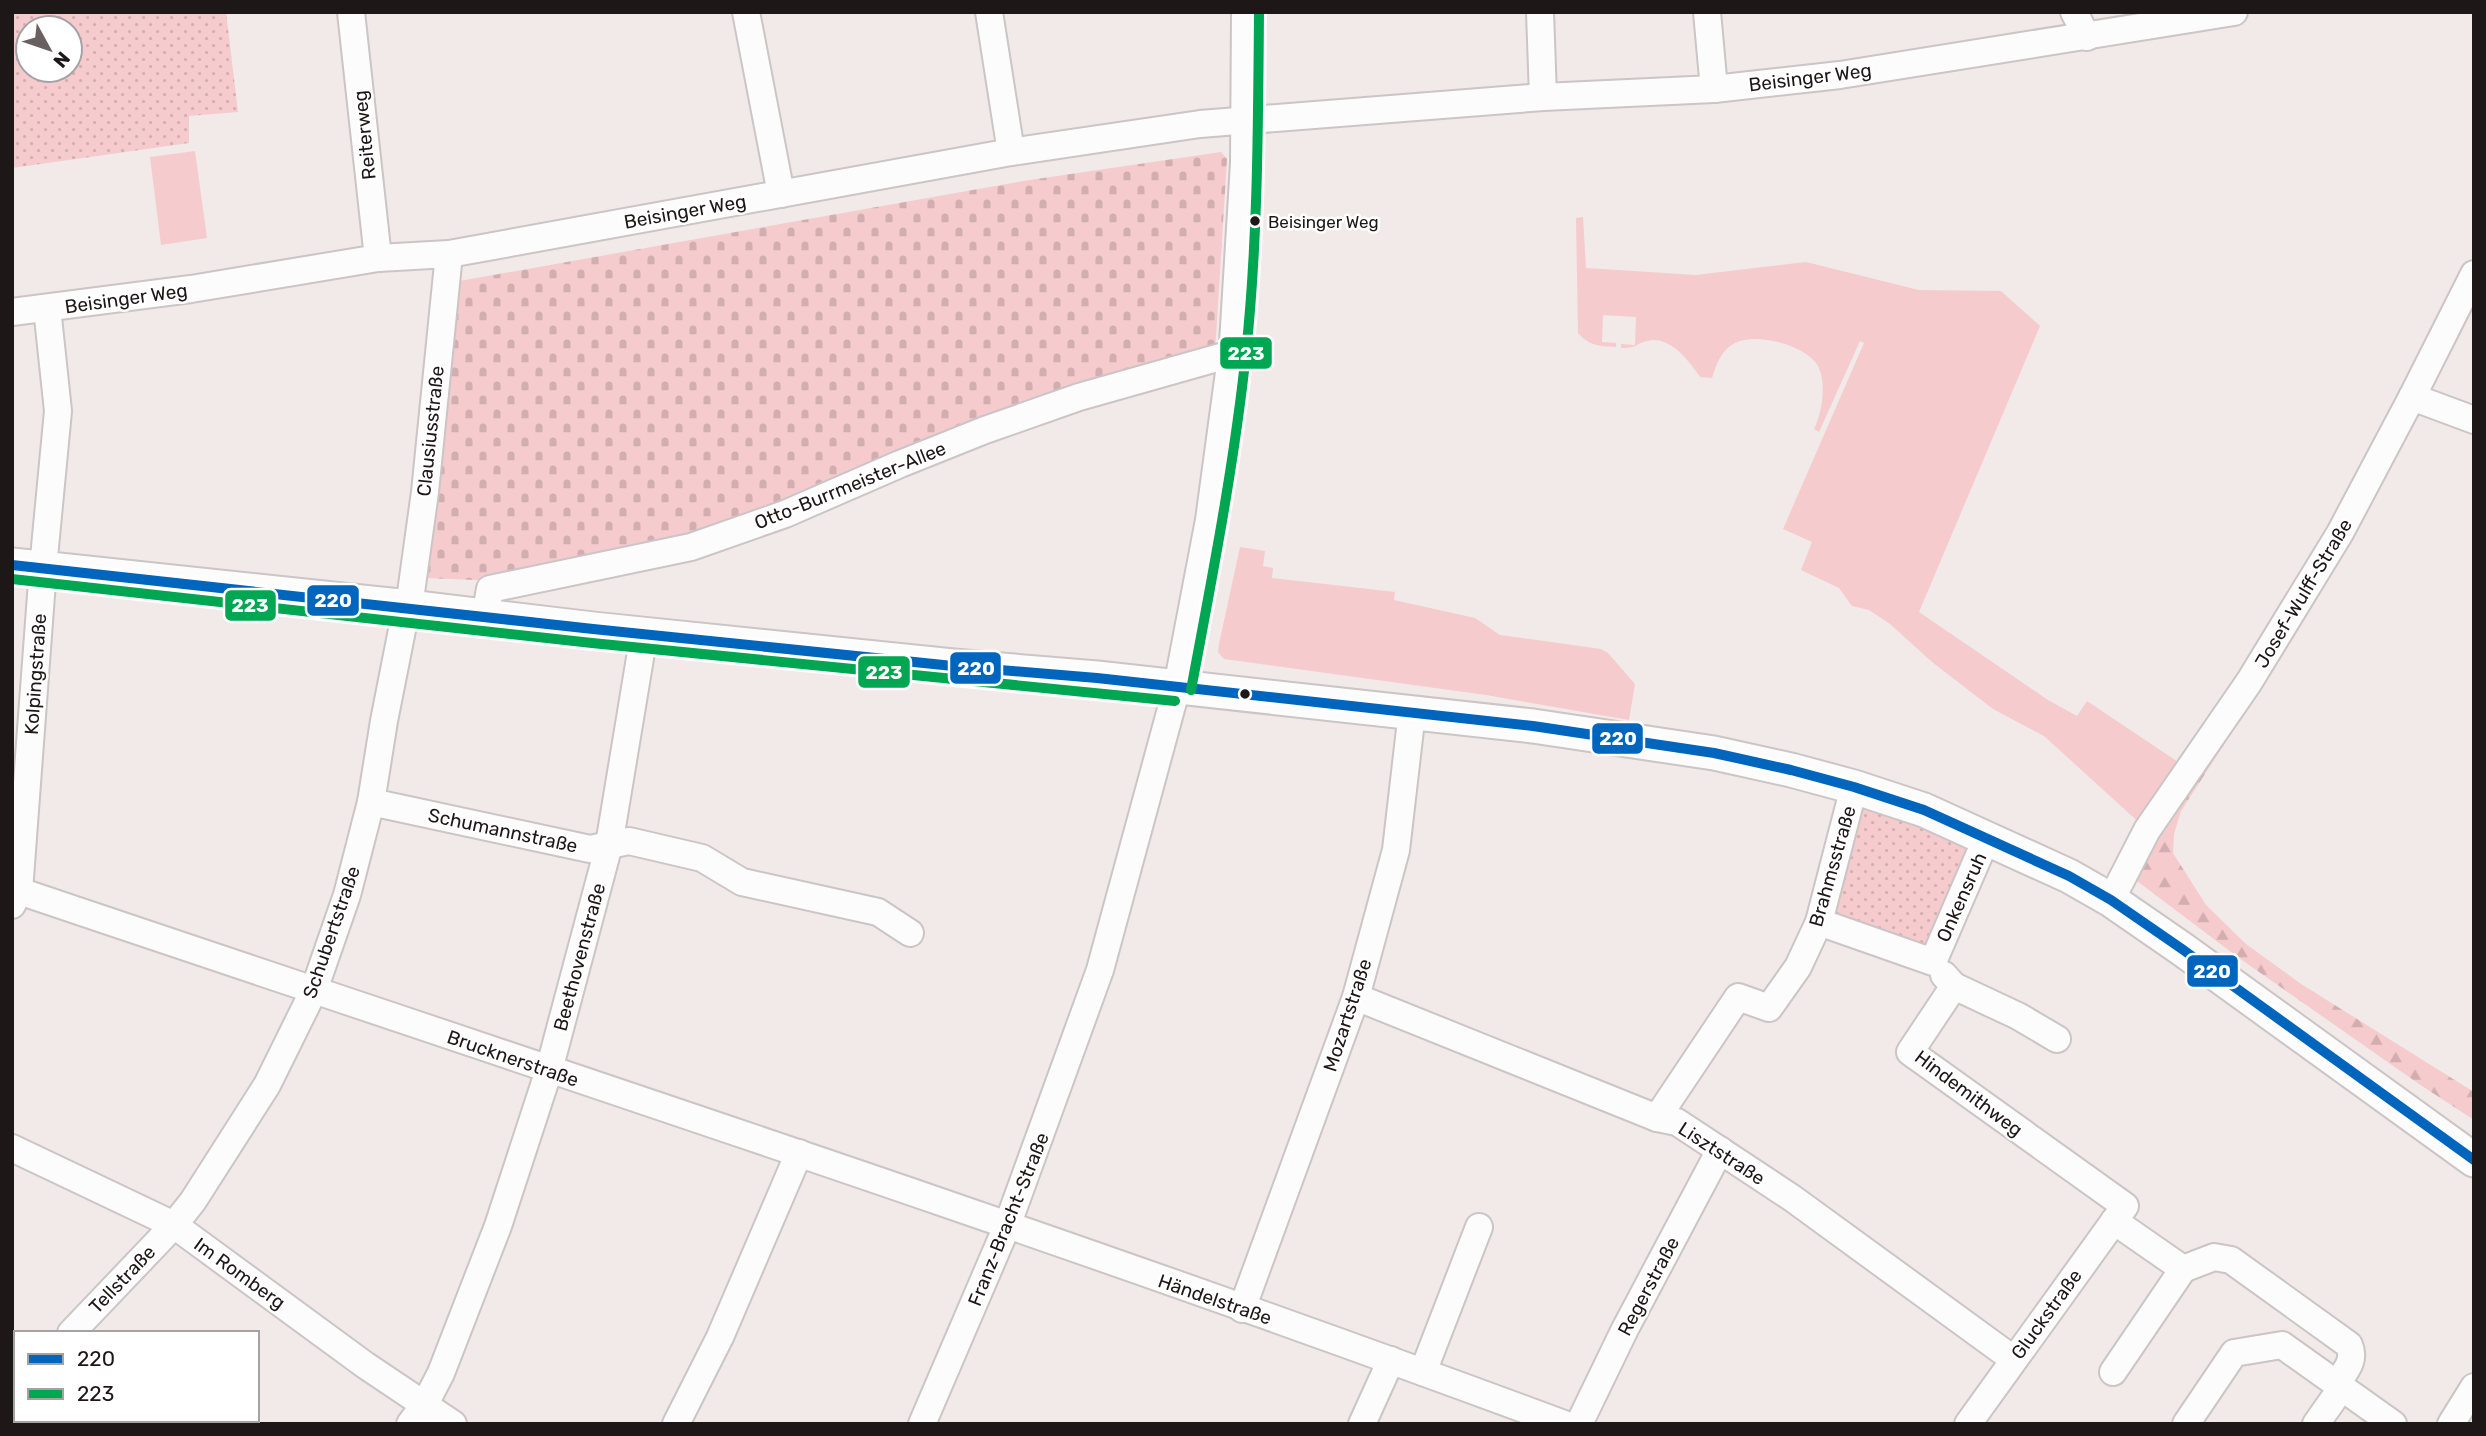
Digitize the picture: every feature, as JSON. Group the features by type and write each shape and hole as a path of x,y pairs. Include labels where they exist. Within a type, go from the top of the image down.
{"main road":[{"path":"28,567 644,634 1412,712 1701,750 1854,787 1924,810 1987,837 2069,876 2111,900 2271,1012 2474,1160"}],"street":[{"name":"Reiterweg","path":"351,12 378,258"},
{"path":"746,12 781,194"},
{"path":"989,12 1011,152"},
{"path":"1177,687 1209,520 1231,354 1241,219 1245,12"},
{"path":"1540,12 1543,97"},
{"path":"1707,12 1714,89"},
{"path":"2074,12 2087,37"},
{"name":"Beisinger Weg","path":"12,312 191,289 378,258 449,254 1011,152 1200,124 1543,97 1714,89 1840,75 2234,12"},
{"name":"Clausiusstraße","path":"409,607 425,492 449,254"},
{"name":"Josef-Wulff-Straße","path":"2111,900 2147,830 2249,682 2333,545 2474,274"},
{"name":"Kolpingstraße","path":"16,898 28,567 58,411 47,308"},
{"name":"Otto-Burrmeister-Allee","path":"485,616 490,589 691,547 785,514 900,464 1020,418 1079,397 1231,354"},
{"path":"2412,397 2474,420"},
{"name":"Schubertstraße","path":"174,1225 267,1085 314,990 347,895 371,802 384,721 409,607"},
{"name":"Beethovenstraße","path":"418,1414 441,1373 498,1226 549,1070 609,845 644,634"},
{"name":"Franz-Bracht-Straße","path":"922,1424 1007,1226 1100,970 1177,687"},
{"name":"Mozartstraße","path":"1242,1309 1356,997 1396,850 1412,712"},
{"name":"Brahmsstraße","path":"1657,1118 1738,997 1769,1008 1798,967 1819,922 1854,787"},
{"name":"Schumannstraße","path":"371,802 590,849 629,841 702,858 742,882 878,912 910,933"},
{"name":"Onkensruh","path":"1819,922 1933,962 1987,837"},
{"name":"Brucknerstraße","path":"16,898 314,990 1007,1226"},
{"path":"1933,962 1954,986 2018,1016 2057,1039"},
{"name":"Hindemithweg","path":"1954,986 1910,1052 2089,1180 2112,1222 2183,1269"},
{"name":"Lisztstraße","path":"1356,997 1657,1118 1678,1122 1792,1198 2013,1359"},
{"name":"Im Romberg","path":"12,1148 174,1225 365,1364 418,1414 453,1424"},
{"name":"Regerstraße","path":"1579,1424 1625,1329 1720,1150"},
{"path":"676,1424 720,1337 799,1153"},
{"path":"2089,1180 2112,1222"},
{"name":"Gluckstraße","path":"1968,1424 2112,1222"},
{"name":"Tellstraße","path":"73,1331 174,1225"},
{"name":"Händelstraße","path":"1007,1226 1423,1371 1564,1424"},
{"path":"1423,1371 1479,1227"},
{"path":"2113,1372 2183,1269 2214,1257 2231,1260 2349,1345 2353,1353 2351,1362 2316,1424"},
{"path":"2282,1345 2303,1313"},
{"path":"2186,1424 2234,1353 2282,1345 2393,1424"},
{"path":"1362,1424 1391,1360"},
{"path":"2451,1424 2474,1387"}],"green space":[{"path":"12,12 226,12 238,112 189,116 189,143 12,168"},
{"path":"195,151 207,238 161,245 150,157"},
{"path":"1221,152 1227,159 1215,352 698,539 501,581 426,578 454,282 1023,181"},
{"path":"1583,217 1586,268 1696,275 1806,262 1919,290 2001,291 2040,326 1919,612 2048,700 2077,716 2087,701 2184,766 2144,827 2044,736 1993,709 1932,662 1890,624 1869,610 1852,606 1839,588 1801,570 1812,542 1783,529 1864,343 1860,341 1819,432 1814,429 1822,398 1821,373 1818,366 1803,352 1780,342 1755,339 1735,343 1717,363 1712,378 1700,377 1678,351 1663,342 1647,341 1634,347 1621,348 1621,344 1635,345 1636,317 1603,315 1602,342 1616,343 1616,347 1590,343 1578,333 1576,218"},
{"path":"2416,417 2340,556 2258,692 2181,811 2174,834 2173,853 2206,905 2246,944 2301,984 2474,1092 2474,1120 2239,958 2133,878 2407,420"},
{"path":"1240,547 1265,551 1263,566 1273,568 1272,578 1395,592 1394,600 1475,618 1500,635 1601,649 1608,653 1635,684 1629,720 1486,695 1224,659 1218,652 1219,644"},
{"path":"1875,804 1969,848 1927,948 1831,915 1860,809"}],"transit line":[{"name":"223","path":"1191,690 1229,480 1246,353 1255,226 1259,12"},
{"name":"220","path":"12,565 593,629 1097,678 1533,726 1714,753 1791,770 1924,810 2069,876 2111,900 2182,949 2474,1160"},
{"name":"223","path":"12,579 592,643 1175,701"}],"place":[{"name":"Beisinger Weg","path":"1255,221"}]}
